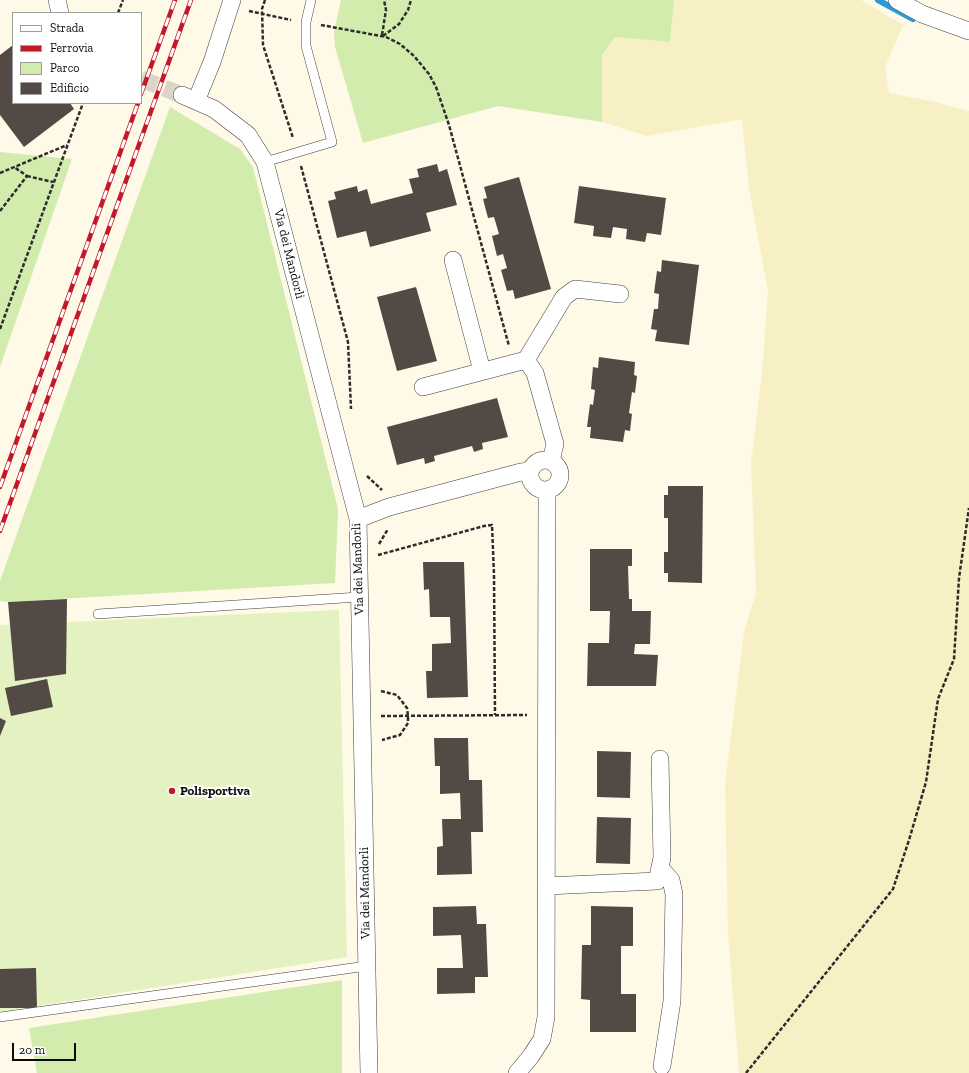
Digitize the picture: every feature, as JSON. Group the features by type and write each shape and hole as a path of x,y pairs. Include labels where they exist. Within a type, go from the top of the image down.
{"street":[{"path":"57,0 60,12"},
{"path":"897,0 922,14 969,31"},
{"name":"Via dei Mandorli","path":"231,4 212,62 189,98 214,109 248,136 265,162 358,519 369,1073"},
{"path":"453,260 482,371"},
{"path":"423,387 521,361 564,297 575,289 620,294"},
{"path":"521,361 535,373 555,444 551,461"},
{"path":"358,519 389,507 530,471 538,461 551,461 558,467 560,477 555,485 547,490 542,490 531,481 530,471"},
{"path":"517,1073 531,1056 542,1039 546,1016 545,715 547,490"},
{"path":"546,886 646,883 657,881 661,869 662,858 660,759"},
{"path":"661,869 671,880 674,894 672,1001 662,1066"}],"lane":[{"path":"265,162 332,142 306,46 306,22 311,0"},
{"path":"98,614 359,597"},
{"path":"0,1017 367,966"}],"path":[{"path":"118,12 123,0"},
{"path":"265,0 263,15 263,45 298,153"},
{"path":"382,36 386,10 384,0"},
{"path":"382,36 400,24 408,10 411,0"},
{"path":"231,4 263,15 382,36 400,44 414,56 429,74 436,87 449,126 511,353 521,361"},
{"path":"0,329 83,104"},
{"path":"0,173 67,145"},
{"path":"14,167 27,176 54,182"},
{"path":"0,211 27,176"},
{"path":"746,1073 893,890 926,782 938,699 954,659 959,578 969,508"},
{"path":"376,556 492,525 494,575 495,715"},
{"path":"381,692 397,696 402,700 407,708 408,716 408,724 400,736 382,740"},
{"path":"381,716 545,715"}],"shaded area":[{"path":"674,0 861,0 903,25 885,67 889,93 931,101 969,111 969,1073 739,1073 728,933 725,784 744,632 756,592 751,463 762,373 768,291 749,189 742,119 647,136 602,122 602,55 615,37 670,42"}],"green space":[{"path":"341,0 674,0 670,42 615,37 602,55 602,122 498,106 363,143 335,47 334,32"},
{"path":"170,107 240,149 253,167 338,509 335,583 8,602 0,601 0,581"},
{"path":"0,152 72,159 0,367"},
{"name":"Polisportiva","path":"339,610 347,957 0,1012 0,625"},
{"path":"342,980 342,1073 37,1073 29,1028"}],"building":[{"path":"12,46 12,104 71,104 74,109 24,147 0,115 0,55"},
{"path":"437,164 439,172 447,169 457,205 426,213 431,231 370,247 366,231 337,238 328,201 336,199 334,192 357,186 358,192 367,189 371,204 413,193 409,179 419,177 417,169"},
{"path":"519,177 551,289 515,299 513,290 507,291 501,270 507,268 503,254 497,256 492,236 499,234 494,217 488,218 483,199 487,198 484,187"},
{"path":"579,186 666,198 661,235 647,233 645,242 626,239 627,229 613,227 611,238 593,236 594,226 574,223"},
{"path":"662,260 699,265 689,345 655,341 657,330 651,329 654,309 658,309 659,294 654,293 657,271 661,272"},
{"path":"416,287 437,361 397,371 377,297"},
{"path":"599,357 635,362 634,375 637,376 635,393 632,392 629,413 632,414 630,431 625,430 623,442 590,438 591,427 587,427 590,404 593,405 595,390 591,389 593,367 598,368"},
{"path":"497,398 508,437 482,443 483,449 474,452 472,446 434,456 435,461 425,464 424,458 397,465 387,427"},
{"path":"668,486 703,486 702,583 668,582 668,573 664,573 664,552 668,552 668,518 664,518 664,495 668,495"},
{"path":"590,549 632,549 632,566 628,566 629,599 632,599 632,611 651,611 650,644 635,644 634,654 658,655 656,686 587,686 588,643 609,643 610,611 590,611"},
{"path":"423,562 464,562 468,697 427,698 426,671 432,671 432,644 451,643 450,617 430,617 429,589 424,590"},
{"path":"67,599 66,674 15,681 8,602"},
{"path":"47,679 53,707 11,716 5,688"},
{"path":"0,718 6,721 0,736"},
{"path":"434,738 468,738 469,780 482,780 483,832 471,832 472,874 437,875 437,847 443,846 442,819 461,819 460,793 440,794 440,766 435,766"},
{"path":"597,751 631,752 630,798 597,797"},
{"path":"597,817 631,818 630,864 596,863"},
{"path":"476,906 477,924 486,924 488,977 475,977 475,993 437,994 437,968 463,968 461,935 433,936 433,907"},
{"path":"591,906 633,907 633,946 621,946 621,994 636,994 636,1032 590,1032 590,1000 581,999 582,945 591,945"},
{"path":"36,968 37,1008 0,1008 0,969"}],"waterway":[{"path":"878,0 913,19"}],"tunnel":[{"path":"142,79 182,95"}],"railway":[{"path":"142,91 175,0"},
{"path":"0,531 191,0"},
{"path":"0,487 138,104"}],"place":[{"name":"Polisportiva","path":"172,791"}]}
